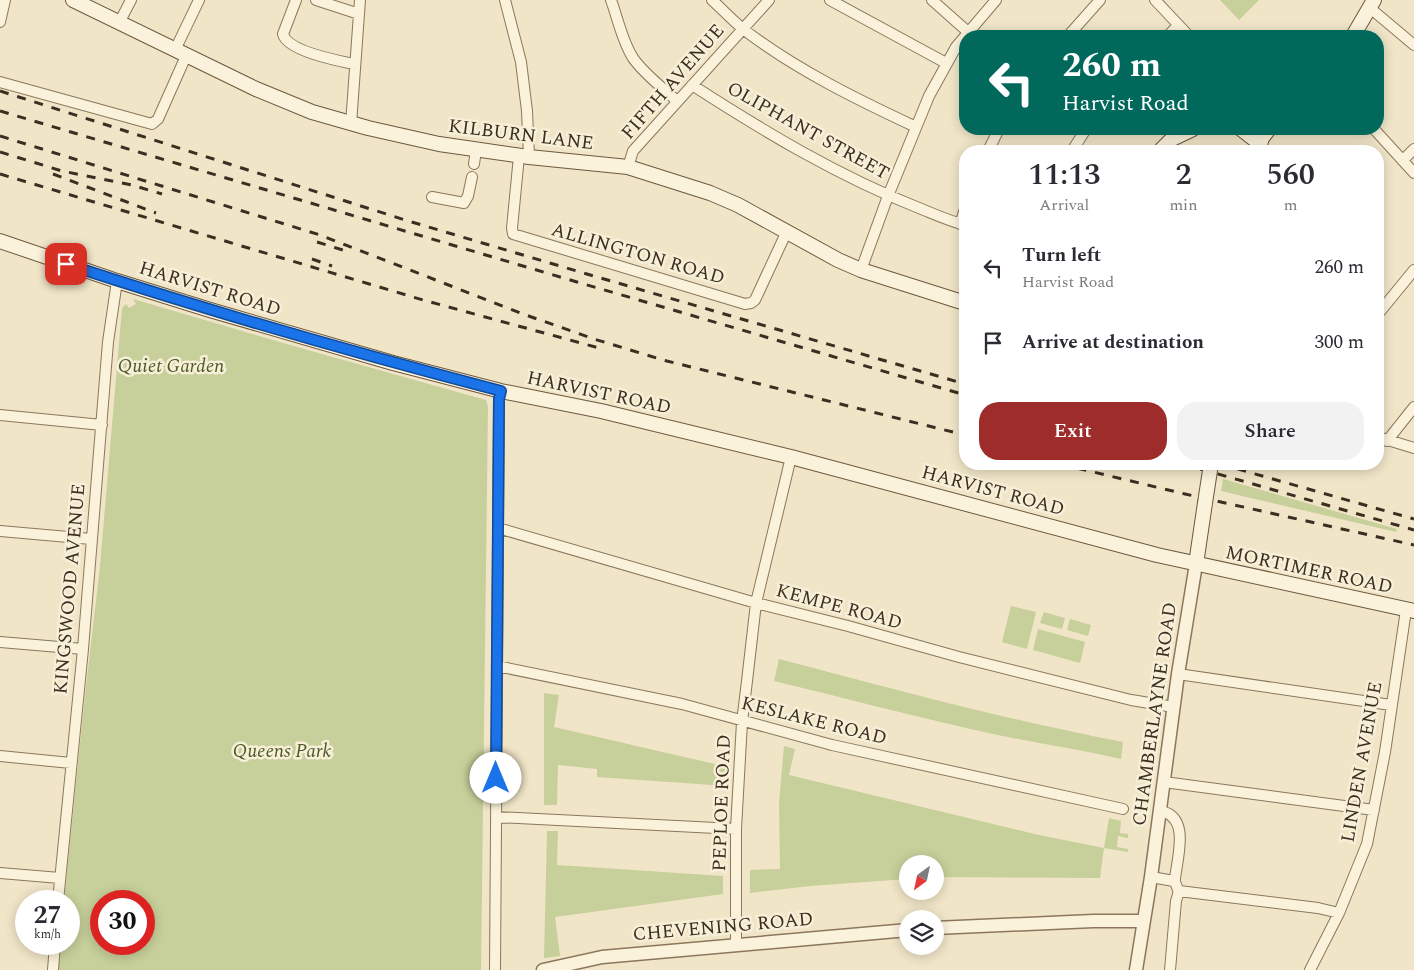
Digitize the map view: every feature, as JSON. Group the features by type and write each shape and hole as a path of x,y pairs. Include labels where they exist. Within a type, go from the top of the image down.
{"main road":[{"name":"KILBURN LANE","path":"73,0 180,53 294,106 351,124 439,144 524,156 628,167 710,193 787,231 838,260 861,270 959,301"},
{"path":"1357,30 1372,4"},
{"path":"1166,145 1172,139 1180,135"},
{"path":"1247,135 1257,145"},
{"name":"HARVIST ROAD","path":"0,241 116,281 393,363 501,391 601,411 791,457 1196,564"},
{"name":"CHAMBERLAYNE ROAD","path":"1196,564 1210,470"},
{"name":"MORTIMER ROAD","path":"1196,564 1410,610"}],"street":[{"path":"0,22 5,0"},
{"path":"120,23 131,0"},
{"path":"0,82 152,124 158,119 199,0"},
{"path":"296,0 283,34 285,40 332,60 354,64"},
{"path":"316,0 358,14"},
{"path":"351,124 360,0"},
{"path":"505,0 522,62 527,111 524,156"},
{"path":"611,0 624,38 638,65 677,101"},
{"path":"712,0 743,29 826,81 869,105 916,127"},
{"name":"FIFTH AVENUE","path":"628,167 633,151 769,0"},
{"path":"830,0 946,63"},
{"path":"932,0 966,30"},
{"path":"970,30 996,0"},
{"path":"1073,30 1100,0"},
{"path":"1155,0 1183,30"},
{"path":"1372,4 1414,45"},
{"path":"1173,30 1178,25"},
{"path":"861,270 916,127 946,63 959,45"},
{"name":"OLIPHANT STREET","path":"692,85 795,148 888,196 959,224"},
{"path":"1380,135 1414,173"},
{"path":"1403,160 1414,149"},
{"path":"474,164 476,150"},
{"name":"ALLINGTON ROAD","path":"524,156 512,228 513,234 745,304 751,304 755,300 787,231"},
{"path":"432,197 464,203 468,196 472,177"},
{"path":"1384,307 1414,270"},
{"name":"KINGSWOOD AVENUE","path":"59,890 83,650 108,342 116,281"},
{"path":"495,970 499,399 501,391"},
{"path":"1384,437 1414,407"},
{"path":"0,415 102,425"},
{"path":"1384,440 1414,448"},
{"name":"PEPLOE ROAD","path":"736,944 736,829 742,722 756,603 791,457"},
{"name":"KEMPE ROAD","path":"498,528 756,603 959,657 1131,700 1174,707"},
{"path":"0,531 91,539"},
{"name":"CHAMBERLAYNE ROAD","path":"1136,970 1151,877 1178,674 1196,564"},
{"name":"LINDEN AVENUE","path":"1310,970 1339,913 1363,856 1374,810 1391,705 1410,610"},
{"path":"0,642 83,650"},
{"name":"KESLAKE ROAD","path":"497,666 682,704 742,722 842,747 1123,809"},
{"path":"1178,674 1391,705"},
{"path":"0,756 72,763"},
{"path":"1164,782 1374,810"},
{"path":"1160,811 1168,814 1180,830 1170,970"},
{"path":"496,817 736,829"},
{"path":"0,874 60,878"},
{"path":"1151,877 1176,886 1339,913"},
{"path":"944,928 1143,921"},
{"name":"CHEVENING ROAD","path":"543,970 602,957 899,931"},
{"path":"53,970 54,955"}],"green space":[{"path":"1220,0 1259,0 1239,20"},
{"name":"Queens Park","path":"133,299 486,400 488,406 481,970 58,970 59,955 80,955 80,890 65,890 100,566 122,308 126,304 129,308 136,304"},
{"path":"1223,479 1397,529 1396,532 1221,491"},
{"path":"1011,606 1036,612 1027,649 1002,642"},
{"path":"1044,612 1065,618 1062,629 1040,623"},
{"path":"1070,619 1091,625 1088,636 1067,630"},
{"path":"1038,629 1085,642 1080,663 1033,650"},
{"path":"779,659 993,714 1123,742 1121,759 975,730 774,681"},
{"path":"544,693 559,695 554,727 728,767 727,786 597,777 597,769 558,765 557,805 544,805"},
{"path":"784,746 795,749 789,775 1039,835 1104,848 1100,878 944,877 944,855 899,855 899,880 810,886 750,893 750,870 780,869 779,803"},
{"path":"1109,818 1121,821 1120,833 1128,834 1128,838 1118,836 1117,847 1128,849 1128,852 1104,848"},
{"path":"547,831 558,831 557,865 723,876 723,894 555,917 560,956 544,958"}],"railway":[{"path":"0,91 405,220 959,382"},
{"path":"0,111 959,393"},
{"path":"0,136 320,235 523,314 594,339 663,360 959,434"},
{"path":"0,152 62,171 132,185 162,194"},
{"path":"0,174 423,300 599,348"},
{"path":"53,174 156,213"},
{"path":"317,242 346,251"},
{"path":"312,259 332,266"},
{"path":"1085,470 1414,545"},
{"path":"1204,470 1414,530"},
{"path":"1241,470 1414,519"}],"route":[{"path":"66,264 210,310 393,363 501,391 499,399 496,778"}],"park label":[{"name":"Quiet Garden","path":"171,366"}]}
